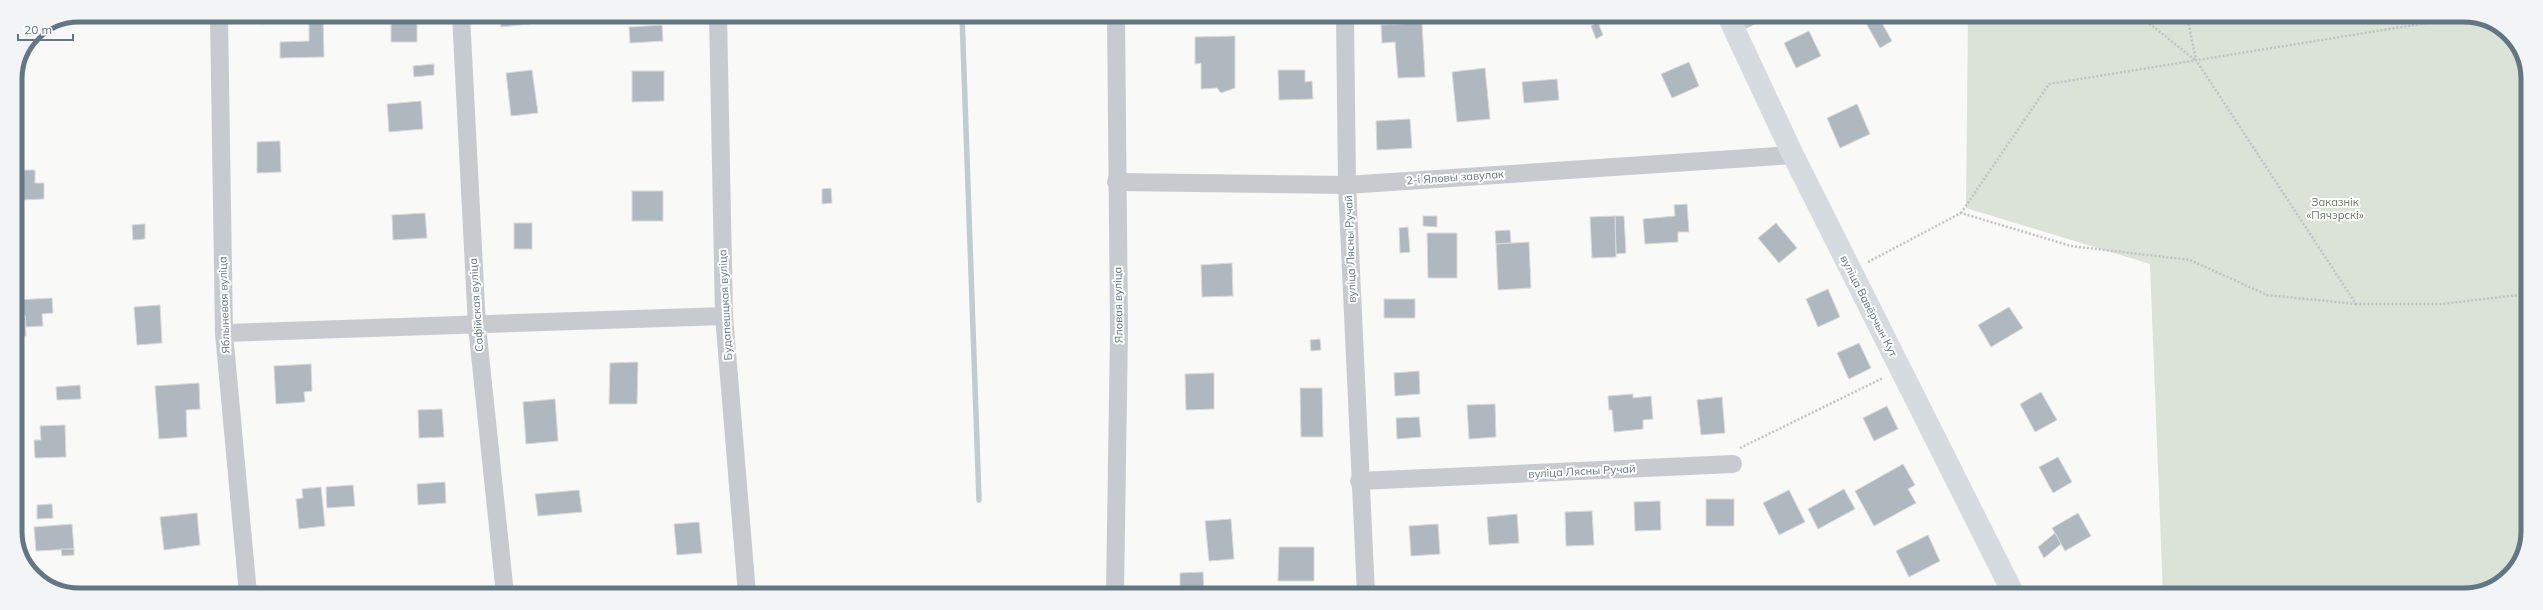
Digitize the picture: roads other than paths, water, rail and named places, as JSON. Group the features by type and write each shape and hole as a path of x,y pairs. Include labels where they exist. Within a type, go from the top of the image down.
{"street":[{"name":"Яблыневая вуліца","path":"219,22 224,333 247,588"},
{"name":"Сафійская вуліца","path":"461,22 476,326 504,588"},
{"name":"Будапешцкая вуліца","path":"718,22 724,316 747,588"},
{"name":"Яловая вуліца","path":"1115,588 1119,330 1116,182 1116,22"},
{"name":"вуліца Лясны Ручай","path":"1345,22 1347,185 1366,588"},
{"name":"вуліца Вавёрчын Кут","path":"1731,22 1793,155 2010,588"},
{"name":"2-і Яловы завулак","path":"1116,182 1347,185 1793,155"},
{"path":"224,333 476,326 724,316"},
{"name":"вуліца Лясны Ручай","path":"1360,482 1733,464"}],"waterway":[{"path":"962,22 979,500"}],"park label":[{"name":"Заказнік «Пячэрскі»","path":"2335,208"}]}
